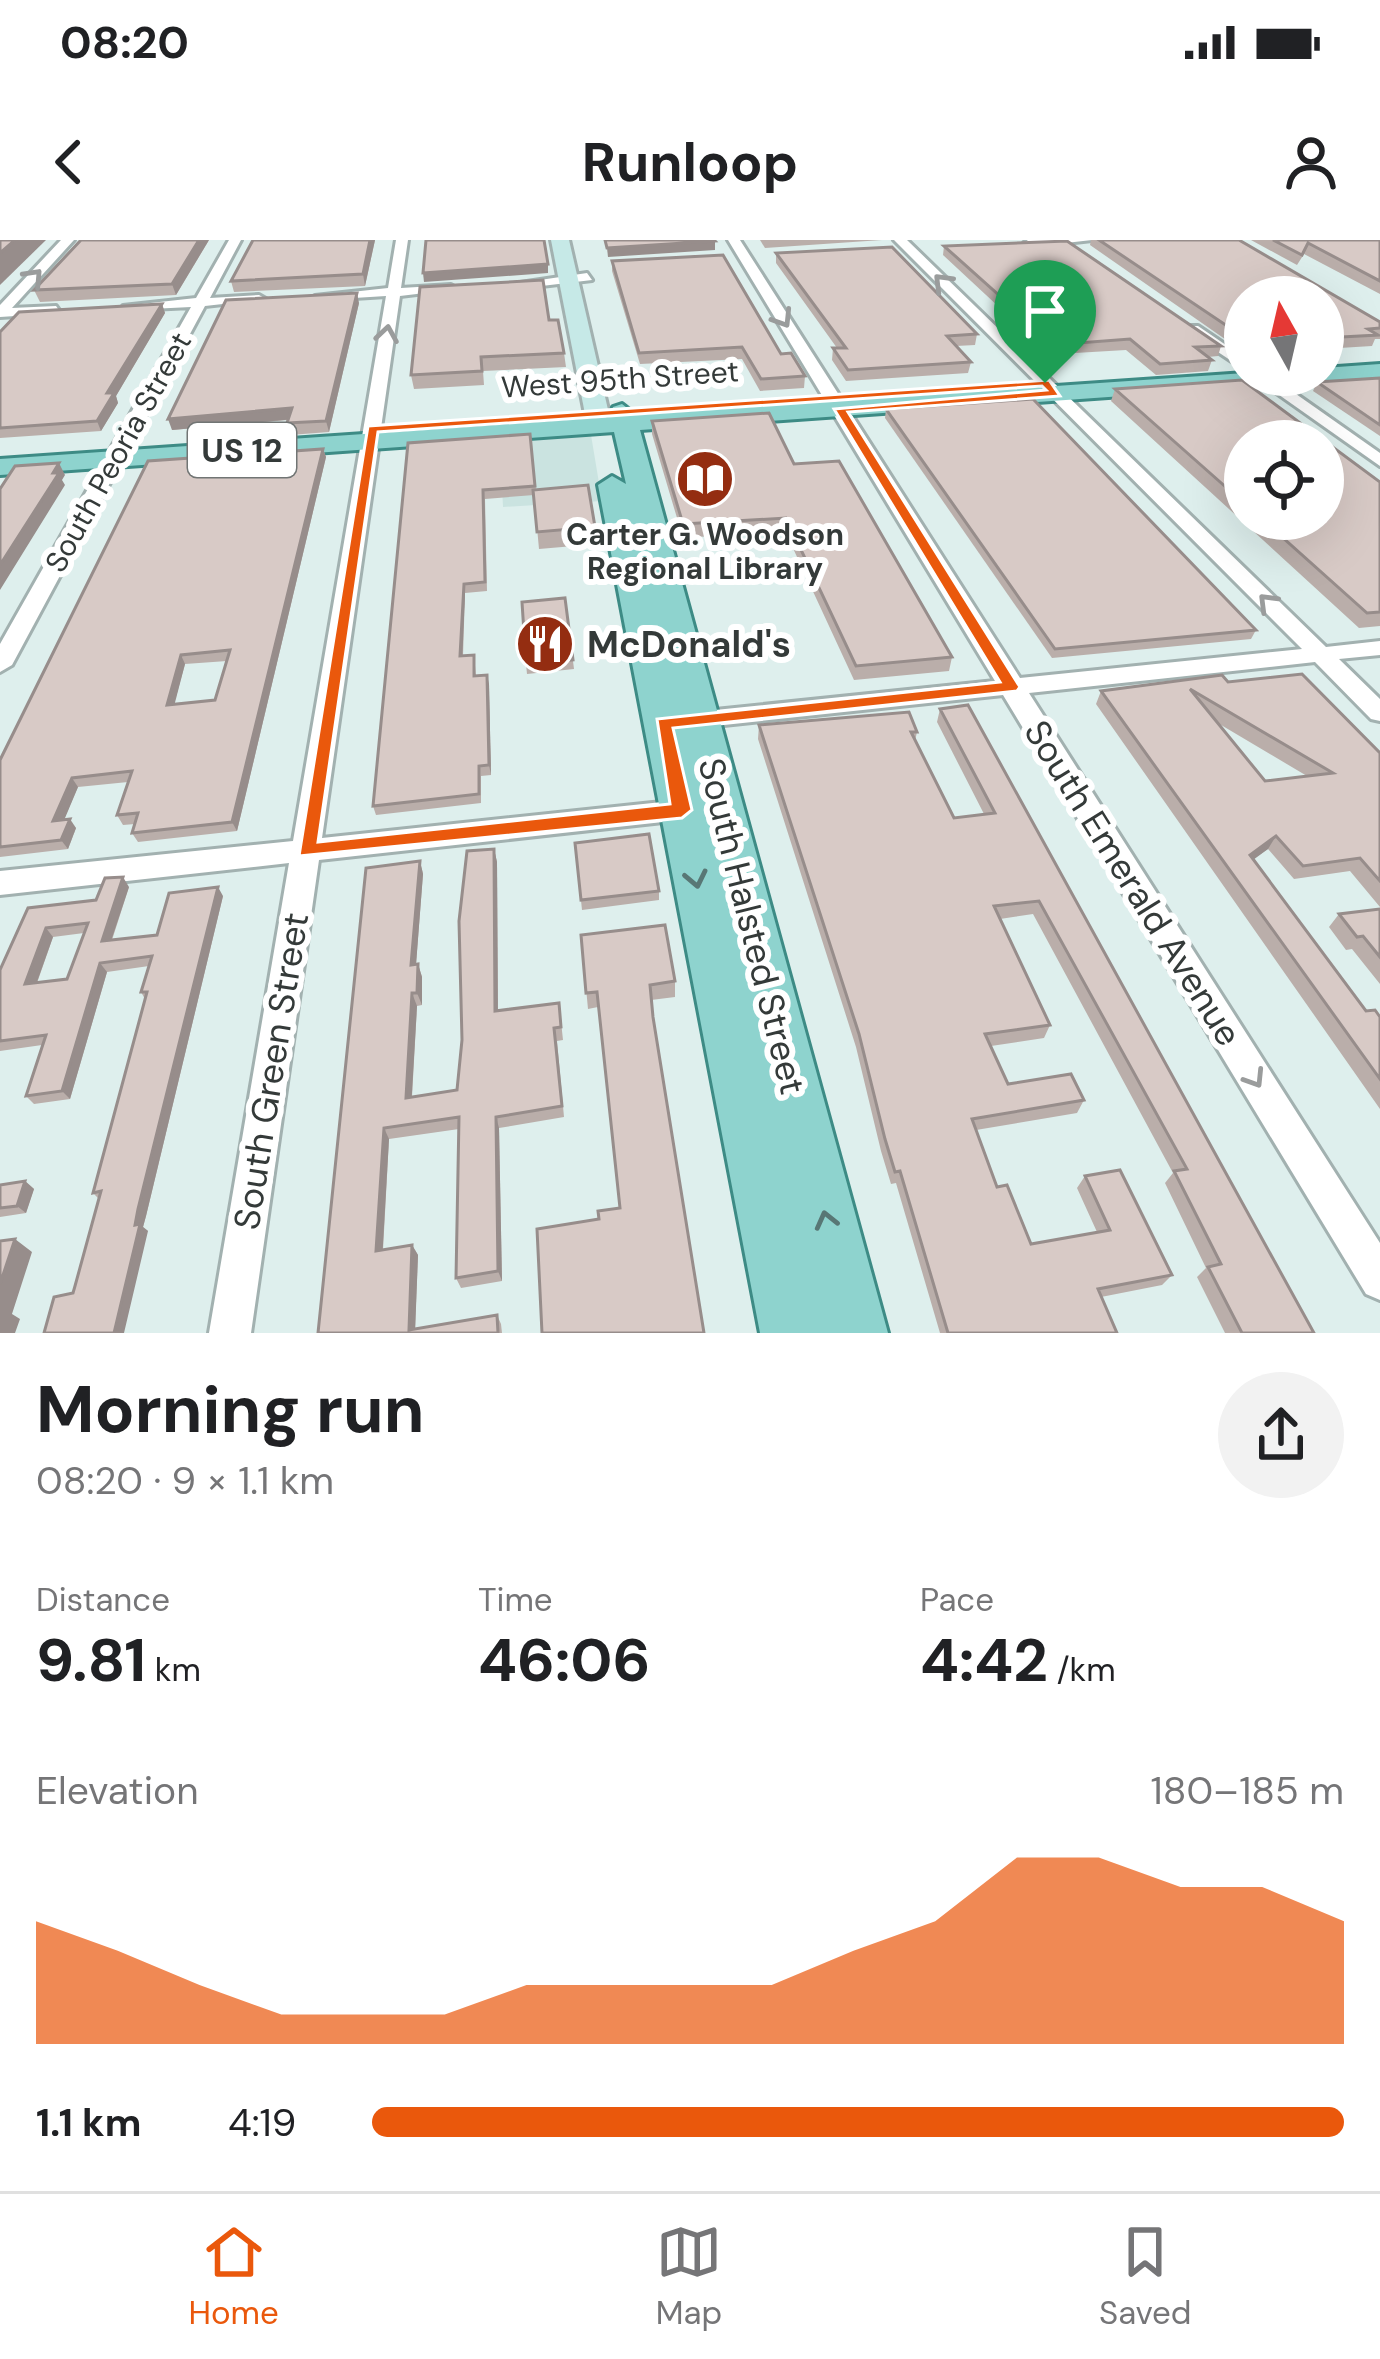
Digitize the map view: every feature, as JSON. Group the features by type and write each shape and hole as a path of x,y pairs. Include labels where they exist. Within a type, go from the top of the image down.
{"main road":[{"name":"South Halsted Street","path":"560,240 581,271"},
{"name":"South Halsted Street","path":"577,240 611,419 681,721 855,1333"},
{"path":"1344,363 1380,360"},
{"name":"West 95th Street","path":"1344,373 1380,371"},
{"name":"West 95th Street","path":"0,467 117,453 1224,374"},
{"name":"West 95th Street","path":"0,454 117,453"},
{"name":"South Halsted Street","path":"681,721 682,810 793,1333"}],"street":[{"path":"0,313 68,240"},
{"name":"South Peoria Street","path":"0,664 235,240"},
{"name":"South Green Street","path":"230,1333 402,240"},
{"name":"South Emerald Avenue","path":"734,240 1380,1280"},
{"path":"1068,240 1093,258"},
{"path":"1012,244 1086,240"},
{"path":"907,247 1380,713"},
{"path":"487,287 581,271"},
{"path":"298,297 466,289"},
{"path":"122,307 278,298"},
{"path":"0,313 80,309"},
{"path":"1181,320 1224,351"},
{"path":"1287,396 1380,461"},
{"path":"681,721 1380,648"},
{"path":"0,884 682,810"}],"shaded area":[{"path":"591,435 602,501 503,507 500,441"}],"building":[{"path":"0,240 15,240 0,253"},
{"path":"81,240 199,240 172,284 34,290"},
{"path":"253,240 370,240 363,274 231,281"},
{"path":"426,240 544,240 548,264 423,273"},
{"path":"605,240 714,240 715,241 607,248"},
{"path":"1099,240 1239,240 1301,276 1224,276 1224,324"},
{"path":"1273,240 1380,240 1380,281 1308,243 1302,255"},
{"path":"1067,241 1221,346 1195,347 1212,360 1160,364 1130,339 1078,343 1048,322 1031,324 944,246"},
{"path":"892,247 977,334 947,336 971,362 848,370 833,348 846,348 776,253"},
{"path":"723,255 781,354 791,353 805,376 761,379 742,347 639,353 612,261"},
{"path":"543,280 549,320 558,320 564,353 481,357 482,371 411,375 420,287"},
{"path":"357,293 326,421 287,423 292,408 168,419 226,300"},
{"path":"1344,301 1380,322 1380,328 1368,329 1378,335 1344,337"},
{"path":"162,304 107,393 114,393 97,421 0,428 0,332 19,312"},
{"path":"1380,378 1380,425 1338,396 1344,396 1344,380"},
{"path":"1224,381 1224,396 1264,396 1296,420 1224,420 1224,485 1115,389"},
{"path":"1033,399 1256,630 1055,649 886,409"},
{"path":"769,413 794,464 839,461 952,657 856,666 786,518 683,524 652,421"},
{"path":"530,434 535,486 483,490 485,582 464,584 460,656 474,655 474,676 487,675 489,765 479,766 479,794 373,806 408,443"},
{"path":"323,449 232,822 132,833 138,813 117,815 132,771 72,778 53,821 70,819 61,840 0,847 0,760 148,461","holes":["230,650 215,700 167,705 181,655"]},
{"path":"1344,455 1380,482 1380,612 1367,613 1285,540 1344,540"},
{"path":"59,463 53,473 59,473 0,565 0,489 15,466"},
{"path":"588,485 595,527 537,532 533,490"},
{"name":"McDonald's","path":"565,598 573,660 526,664 522,602"},
{"path":"1302,674 1380,753 1380,881 1360,858 1303,866 1276,836 1250,855 1366,1011 1375,1010 1380,1017 1380,1079 1101,691 1222,675 1228,682","holes":["1190,689 1333,773 1265,781"]},
{"path":"968,705 1314,1333 1242,1333 1208,1267 1221,1264 1174,1171 1187,1169 1039,901 994,906 1050,1025 985,1034 1008,1084 1071,1074 1084,1100 972,1119 997,1187 1007,1185 1031,1244 1110,1230 1085,1176 1120,1170 1172,1275 1098,1289 1117,1333 948,1333 900,1171 895,1172 885,1139 859,1034 759,725 909,712 917,732 911,732 954,818 995,813 940,709"},
{"path":"649,834 659,891 581,900 575,843"},
{"path":"494,849 495,1011 559,1003 561,1027 554,1028 562,1106 496,1117 498,1271 456,1278 459,1117 384,1128 376,1251 412,1245 409,1330 497,1315 498,1333 318,1333 366,868 420,861 411,965 418,964 417,993 412,993 406,1098 457,1090 462,1040 459,921 467,851"},
{"path":"123,877 102,941 157,935 169,893 218,887 138,1209 135,1225 140,1224 114,1333 44,1333 54,1297 73,1293 101,1191 93,1193 147,992 141,992 152,956 100,963 62,1091 26,1096 46,1035 0,1041 0,970 28,908 96,900 105,878","holes":["88,923 67,979 25,984 46,928"]},
{"path":"1380,909 1380,957 1339,914"},
{"path":"665,925 675,981 650,985 653,1017 704,1333 542,1333 537,1229 599,1219 598,1211 620,1208 597,992 586,993 581,935"},
{"path":"25,1181 17,1206 0,1208 0,1185"},
{"path":"15,1239 0,1284 0,1241"}],"place":[{"name":"Carter G. Woodson Regional Library","path":"705,479"},
{"name":"McDonald's","path":"545,644"}],"route":[{"path":"1045,383 1056,393 840,409 1011,687 663,723 682,810 306,851 372,429 1045,383"}]}
